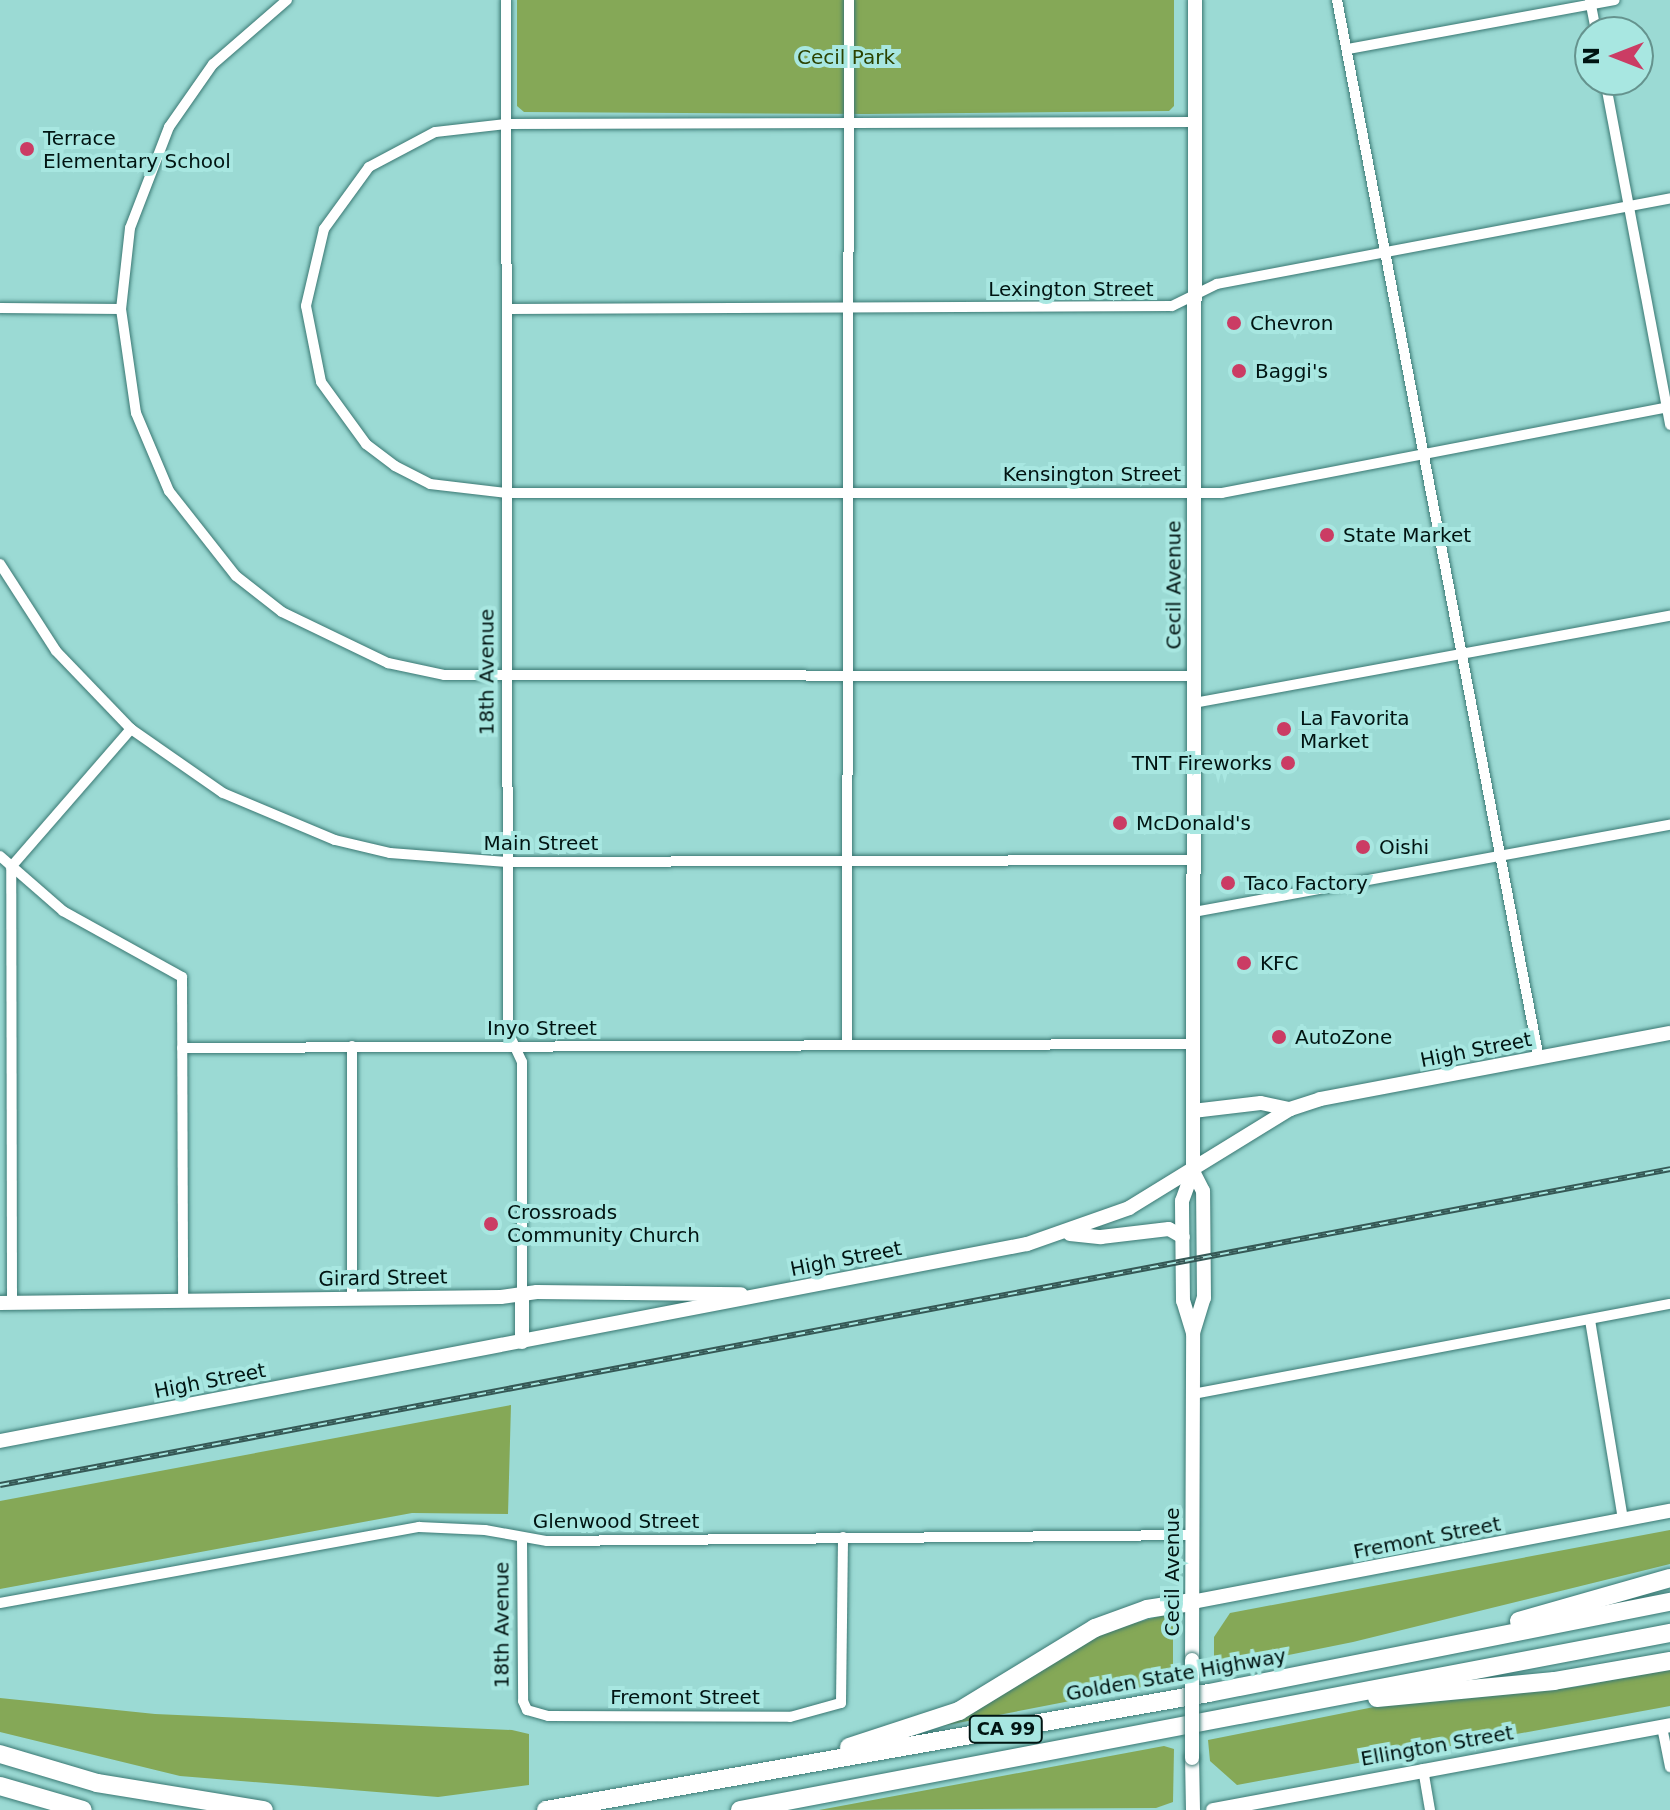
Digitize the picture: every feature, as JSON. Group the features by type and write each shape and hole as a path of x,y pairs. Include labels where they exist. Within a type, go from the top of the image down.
{"highway":[{"path":"1465,1640 1548,1610 1670,1578"},
{"path":"745,1776 928,1724 987,1697 1095,1628 1147,1609 1192,1602"},
{"name":"Golden State Highway","path":"546,1810 745,1776 1670,1602"},
{"name":"CA 99","path":"740,1810 1670,1633"},
{"path":"1314,1701 1554,1681 1670,1661"},
{"path":"0,1754 97,1783 264,1810"},
{"path":"0,1786 83,1810"}],"main road":[{"name":"Cecil Avenue","path":"1193,1810 1193,1333 1183,1301 1182,1201 1193,1171 1195,0"},
{"name":"High Street","path":"0,1441 765,1296 1062,1233 1129,1208 1290,1109 1670,1033"},
{"path":"1193,1111 1261,1103 1290,1109"},
{"name":"Cecil Avenue","path":"1193,1171 1203,1191 1204,1298 1193,1333"},
{"path":"1062,1233 1101,1237 1169,1229 1183,1237"},
{"name":"Girard Street","path":"6,1303 522,1294 765,1296"},
{"name":"18th Avenue","path":"522,1294 522,1342"},
{"name":"Fremont Street","path":"1192,1602 1670,1511"},
{"name":"Ellington Street","path":"1213,1810 1666,1726"}],"street":[{"path":"287,0 213,64 169,127 130,228 121,309 127,374 151,453 195,529 236,576 282,612 388,663 444,675 506,678 1194,676"},
{"name":"18th Avenue","path":"506,0 508,1032 522,1062 522,1294"},
{"path":"847,1045 849,0"},
{"path":"1337,0 1539,1059"},
{"path":"1348,49 1590,2 1615,0"},
{"path":"1608,96 1670,425"},
{"name":"Kensington Street","path":"1195,122 506,124 435,132 369,167 324,229 306,306 321,382 366,444 430,484 507,493 1222,493 1668,407"},
{"name":"Lexington Street","path":"507,309 1172,306 1217,284 1670,198"},
{"path":"0,308 121,309"},
{"name":"Main Street","path":"0,564 56,651 131,729 223,793 276,819 390,853 507,862 848,858 1194,860"},
{"path":"1194,703 1670,616"},
{"path":"6,1303 11,867 131,729"},
{"path":"1194,912 1670,825"},
{"path":"0,856 63,911 182,977 183,1300"},
{"name":"Inyo Street","path":"182,1048 1193,1044"},
{"path":"352,1046 352,1299"},
{"path":"1193,1394 1670,1304"},
{"path":"1590,1320 1623,1520"},
{"name":"Glenwood Street","path":"0,1603 419,1527 485,1530 522,1539 1193,1535"},
{"name":"Fremont Street","path":"527,1710 548,1716 790,1717 841,1703 843,1537"},
{"name":"18th Avenue","path":"522,1539 523,1701 527,1710"},
{"path":"1666,1726 1670,1767"},
{"path":"1423,1769 1430,1810"}],"green space":[{"name":"Cecil Park","path":"517,0 1174,0 1174,106 1169,111 867,114 524,112 517,106"},
{"path":"511,1405 508,1514 412,1513 0,1589 0,1501"},
{"path":"1670,1530 1670,1564 1353,1642 1214,1670 1214,1637 1230,1613"},
{"path":"1168,1614 1173,1620 1173,1681 937,1727 1098,1633"},
{"path":"1670,1669 1670,1706 1237,1785 1210,1761 1208,1740 1404,1701 1575,1687"},
{"path":"0,1698 155,1714 512,1730 529,1734 529,1785 438,1797 180,1776 0,1732"},
{"path":"1164,1746 1174,1749 1173,1802 1156,1808 819,1810"}],"railway":[{"path":"0,1485 1670,1169"}],"place":[{"name":"Terrace Elementary School","path":"27,149"},
{"name":"Chevron","path":"1234,323"},
{"name":"Baggi's","path":"1239,371"},
{"name":"State Market","path":"1327,535"},
{"name":"La Favorita Market","path":"1284,729"},
{"name":"TNT Fireworks","path":"1288,763"},
{"name":"McDonald's","path":"1120,823"},
{"name":"Oishi","path":"1363,847"},
{"name":"Taco Factory","path":"1228,883"},
{"name":"KFC","path":"1244,963"},
{"name":"AutoZone","path":"1279,1037"},
{"name":"Crossroads Community Church","path":"491,1224"}]}
